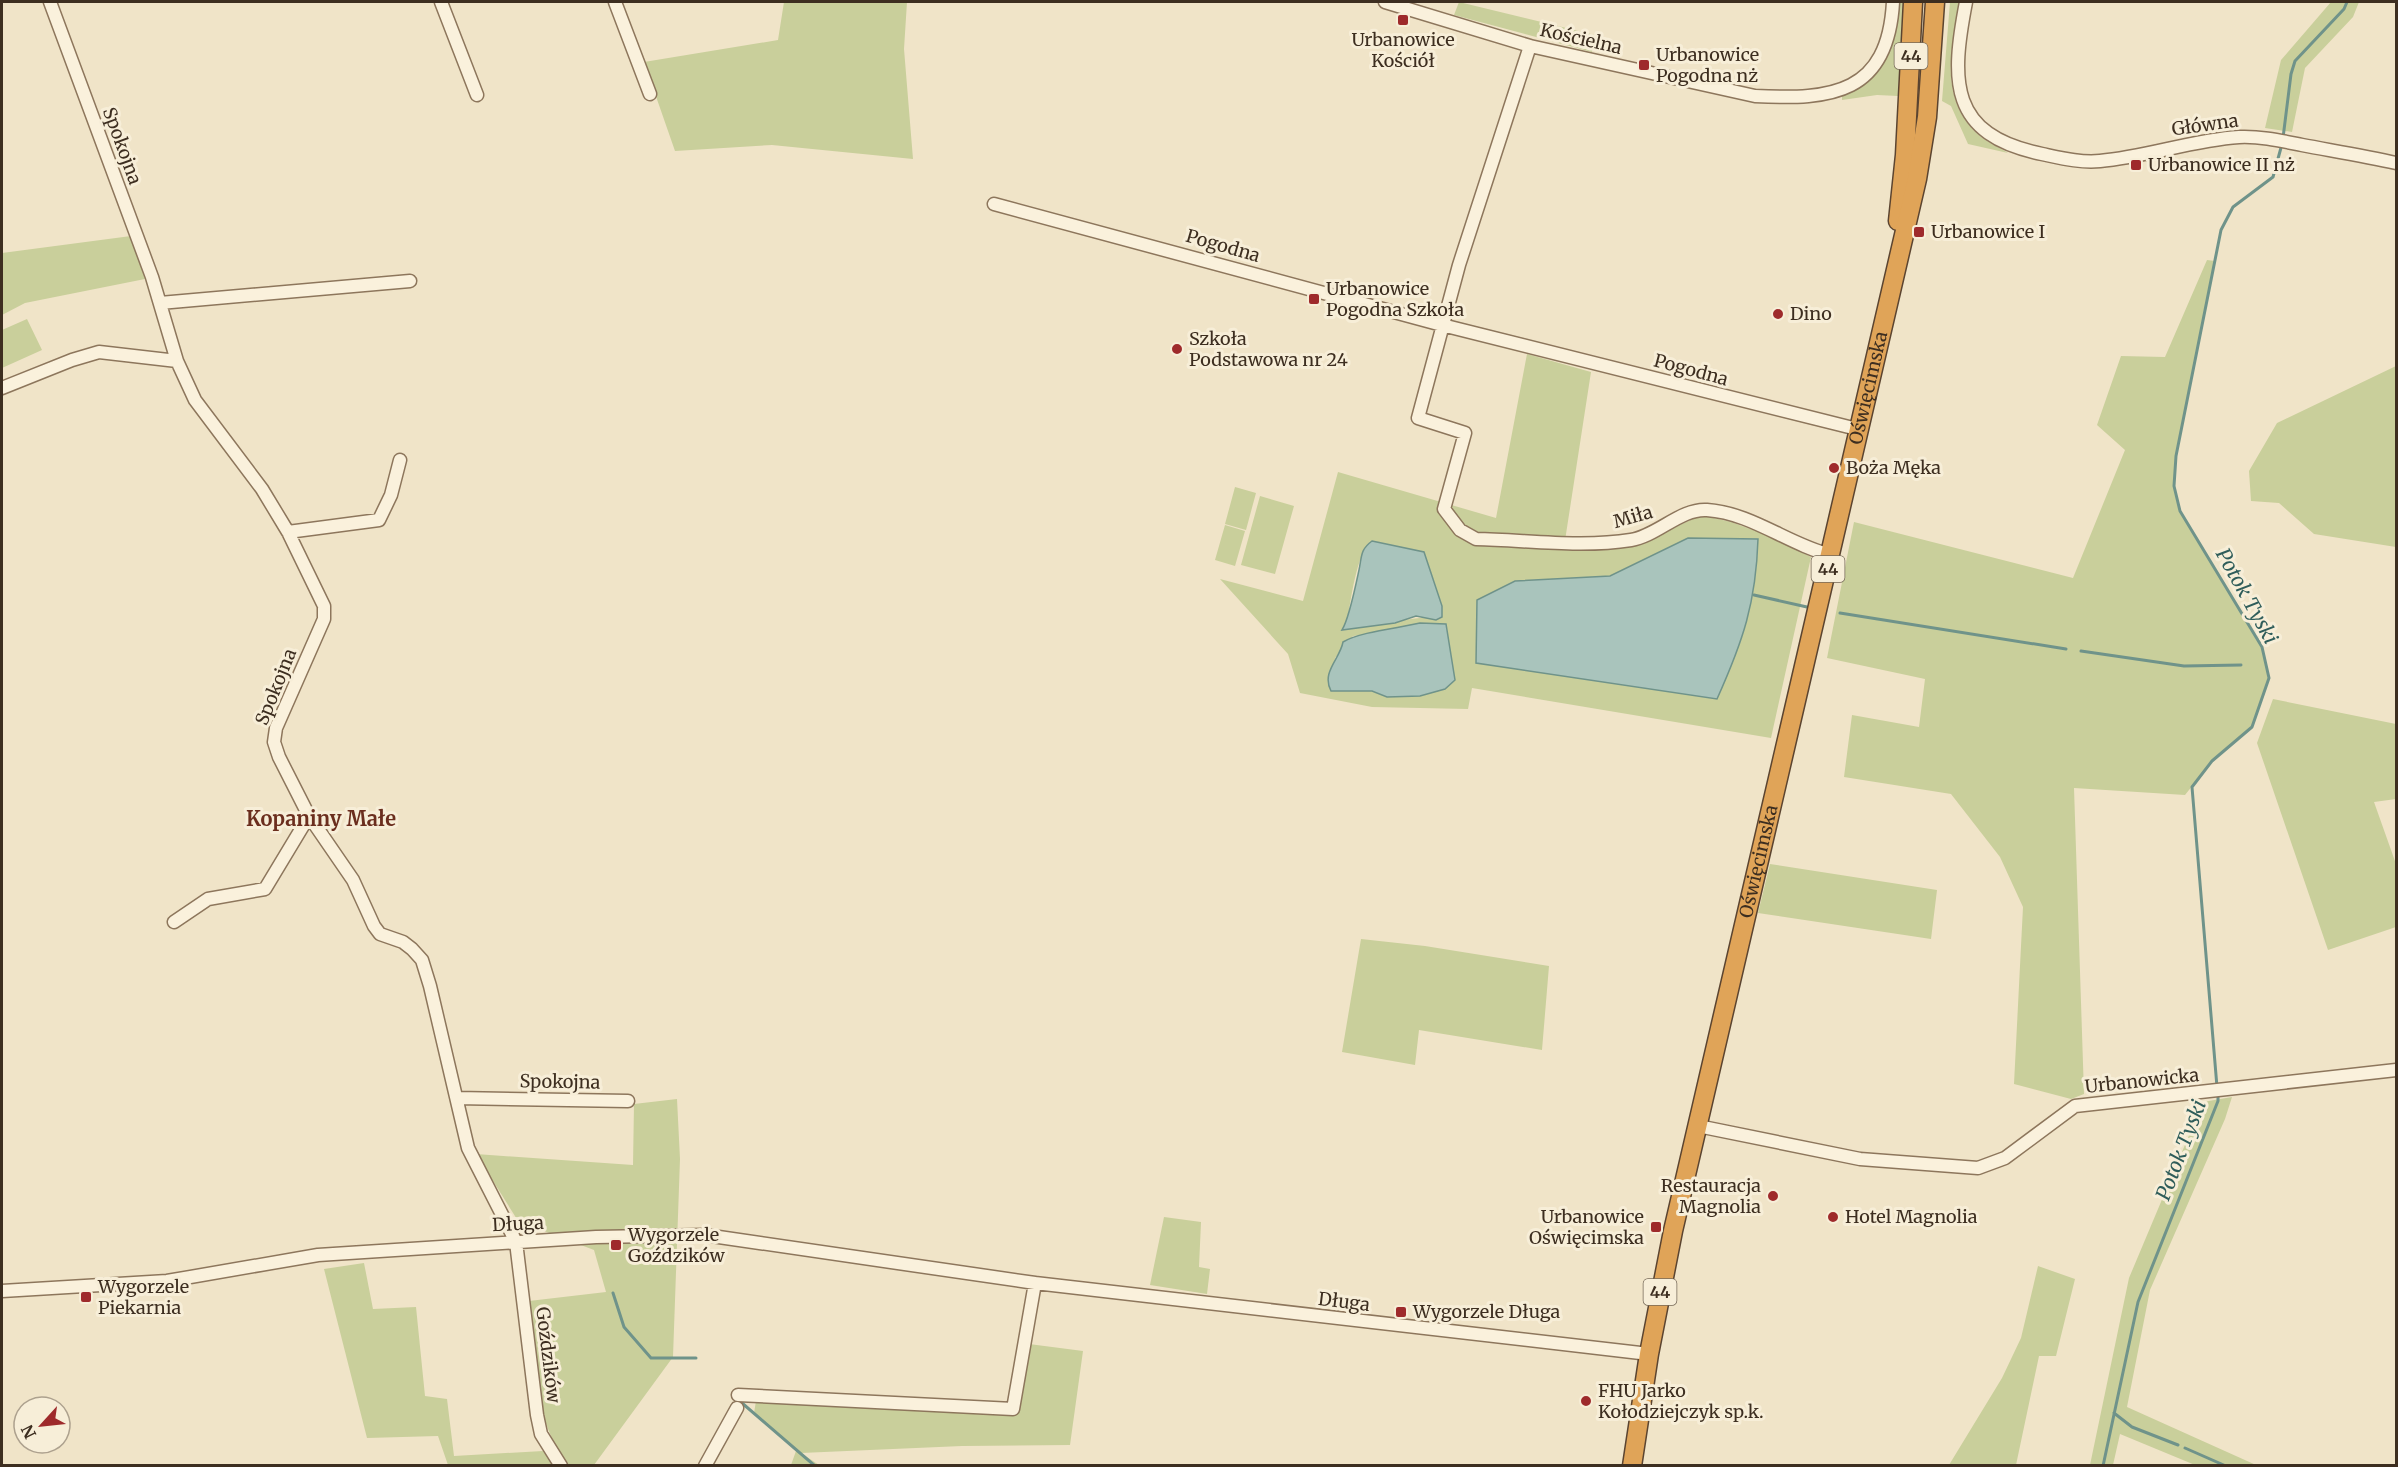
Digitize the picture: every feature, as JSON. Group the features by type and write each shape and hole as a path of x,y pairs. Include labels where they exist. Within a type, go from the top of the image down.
{"highway":[{"name":"Oświęcimska","path":"1897,258 1913,2"},
{"name":"Oświęcimska","path":"1632,1466 1649,1354 1673,1231 1861,430 1897,258 1906,228 1922,150 1930,85 1935,2"}],"street":[{"name":"Spokojna","path":"50,2 160,303 177,362 195,400 243,460 288,532 324,606 324,619 276,728 274,742 309,816 344,866 380,934 403,942 422,960 468,1148 516,1242"},
{"path":"441,2 477,95"},
{"path":"615,2 650,94"},
{"name":"Kościelna","path":"1385,2 1530,46 1755,96 1825,95 1857,81 1877,61 1887,41 1893,2"},
{"name":"Główna","path":"1966,2 1956,64 1961,96 1971,116 1982,128 2003,142 2019,149 2070,160 2100,162 2206,141 2241,137 2266,138 2397,163"},
{"path":"1442,325 1459,265 1530,46"},
{"name":"Pogodna","path":"994,204 1442,325 1861,430"},
{"path":"160,303 410,281"},
{"name":"Miła","path":"1442,325 1418,418 1465,433 1444,509 1460,530 1476,538 1603,543 1635,539 1658,531 1686,515 1710,510 1736,516 1804,547 1831,555"},
{"path":"2,388 65,362 99,352 177,362"},
{"path":"288,532 379,520 391,495 400,460"},
{"path":"174,922 208,899 265,889 309,816"},
{"name":"Urbanowicka","path":"1698,1126 1860,1160 1978,1168 2005,1158 2075,1106 2397,1070"},
{"name":"Spokojna","path":"456,1098 628,1101"},
{"name":"Długa","path":"2,1291 167,1281 318,1255 655,1234 705,1235 1035,1283 1649,1354"},
{"name":"Goździków","path":"516,1242 539,1425 541,1434 561,1466"},
{"path":"738,1395 1013,1409 1035,1283"},
{"path":"705,1466 737,1408"}],"green space":[{"path":"784,2 907,2 904,49 913,159 772,145 675,151 644,62 778,40"},
{"path":"1459,2 1595,35 1592,52 1454,15"},
{"path":"1898,2 1903,2 1898,96 1877,95 1842,100 1842,96 1868,78 1884,57 1893,32"},
{"path":"1950,2 1960,2 1951,56 1953,90 1958,106 1967,122 1980,136 2008,153 1968,144 1951,106 1942,101"},
{"path":"2331,2 2359,2 2353,17 2305,68 2292,132 2265,128 2281,60"},
{"path":"131,236 145,279 25,303 2,315 2,253"},
{"path":"2207,260 2215,261 2176,456 2174,486 2180,511 2262,647 2269,678 2252,727 2212,761 2185,795 2074,788 2084,1094 2071,1099 2014,1084 2023,907 2000,857 1951,794 1844,777 1852,715 1919,727 1925,679 1827,658 1854,522 2073,578 2125,450 2097,425 2121,356 2165,357"},
{"path":"27,319 42,350 2,368 2,330"},
{"path":"1527,354 1591,372 1564,547 1644,542 1701,515 1731,522 1767,535 1811,557 1771,738 1472,688 1468,709 1372,707 1300,693 1288,654 1220,579 1303,601 1338,472 1496,518","holes":["1688,538 1758,539 1751,603 1741,640 1716,699 1476,662 1477,601 1515,581 1610,576","1372,541 1424,552 1442,606 1442,617 1342,629 1347,622 1358,566 1366,547","1420,623 1429,624 1387,697 1372,691 1331,691 1335,658 1353,636 1373,634"]},
{"path":"2396,366 2396,547 2314,534 2279,503 2251,501 2249,471 2277,423"},
{"path":"1235,487 1256,493 1246,530 1225,524"},
{"path":"1260,496 1294,506 1275,574 1241,565"},
{"path":"1225,525 1245,531 1235,566 1215,560"},
{"path":"2273,699 2396,724 2396,799 2374,802 2396,864 2396,927 2328,950 2257,743"},
{"path":"1770,864 1937,890 1931,939 1758,913"},
{"path":"1361,939 1425,946 1549,966 1542,1050 1419,1030 1415,1065 1342,1052"},
{"path":"2232,1097 2225,1119 2150,1290 2127,1407 2256,1465 2195,1465 2120,1434 2113,1465 2090,1465 2129,1278 2203,1102"},
{"path":"677,1099 680,1159 673,1357 594,1465 569,1465 557,1448 542,1409 537,1387 529,1301 606,1292 594,1250 544,1231 525,1232 476,1154 633,1165 634,1104"},
{"path":"1164,1217 1201,1222 1199,1267 1210,1269 1207,1294 1150,1285"},
{"path":"364,1263 373,1309 416,1307 425,1396 447,1399 454,1456 543,1451 553,1465 448,1465 438,1436 367,1438 324,1269"},
{"path":"2038,1266 2075,1279 2056,1356 2039,1356 2016,1465 1949,1465 2002,1378 2021,1338"},
{"path":"1029,1344 1083,1351 1070,1445 962,1446 801,1453 819,1465 791,1465 796,1451 799,1452 754,1413 756,1401 1017,1414"}],"water":[{"path":"1688,538 1758,539 1751,602 1741,640 1717,699 1476,663 1477,600 1515,581 1610,576"},
{"path":"1372,541 1424,552 1442,606 1442,617 1436,620 1416,616 1395,623 1342,630 1352,601 1362,554 1365,547"},
{"path":"1420,623 1446,624 1455,680 1445,689 1420,696 1387,697 1372,691 1331,691 1328,678 1343,642 1369,633"}],"waterway":[{"name":"Potok Tyski","path":"2283,138 2291,74 2295,61 2344,9 2347,2"},
{"name":"Potok Tyski","path":"2217,1087 2192,787 2212,761 2252,727 2269,678 2262,647 2180,511 2174,486 2176,456 2221,230 2233,207 2273,177 2282,144"},
{"path":"1754,595 1807,607"},
{"path":"1840,613 2066,649"},
{"path":"2081,651 2184,666 2241,665"},
{"name":"Potok Tyski","path":"2103,1466 2138,1302 2218,1101 2218,1093"},
{"path":"613,1293 624,1327 651,1358 696,1358"},
{"path":"742,1403 815,1466"},
{"path":"2114,1413 2132,1427 2178,1445"},
{"path":"2185,1448 2226,1466"}],"place":[{"name":"Urbanowice Kościół","path":"1403,20"},
{"name":"Urbanowice Pogodna nż","path":"1644,65"},
{"name":"Urbanowice II nż","path":"2136,165"},
{"name":"Urbanowice I","path":"1919,232"},
{"name":"Urbanowice Pogodna Szkoła","path":"1314,299"},
{"name":"Dino","path":"1778,314"},
{"name":"Szkoła Podstawowa nr 24","path":"1177,349"},
{"name":"Boża Męka","path":"1834,468"},
{"name":"Restauracja Magnolia","path":"1773,1196"},
{"name":"Hotel Magnolia","path":"1833,1217"},
{"name":"Urbanowice Oświęcimska","path":"1656,1227"},
{"name":"Wygorzele Goździków","path":"616,1245"},
{"name":"Wygorzele Piekarnia","path":"86,1297"},
{"name":"Wygorzele Długa","path":"1401,1312"},
{"name":"FHU Jarko Kołodziejczyk sp.k.","path":"1586,1401"}],"district":[{"name":"Kopaniny Małe","path":"321,819"}]}
